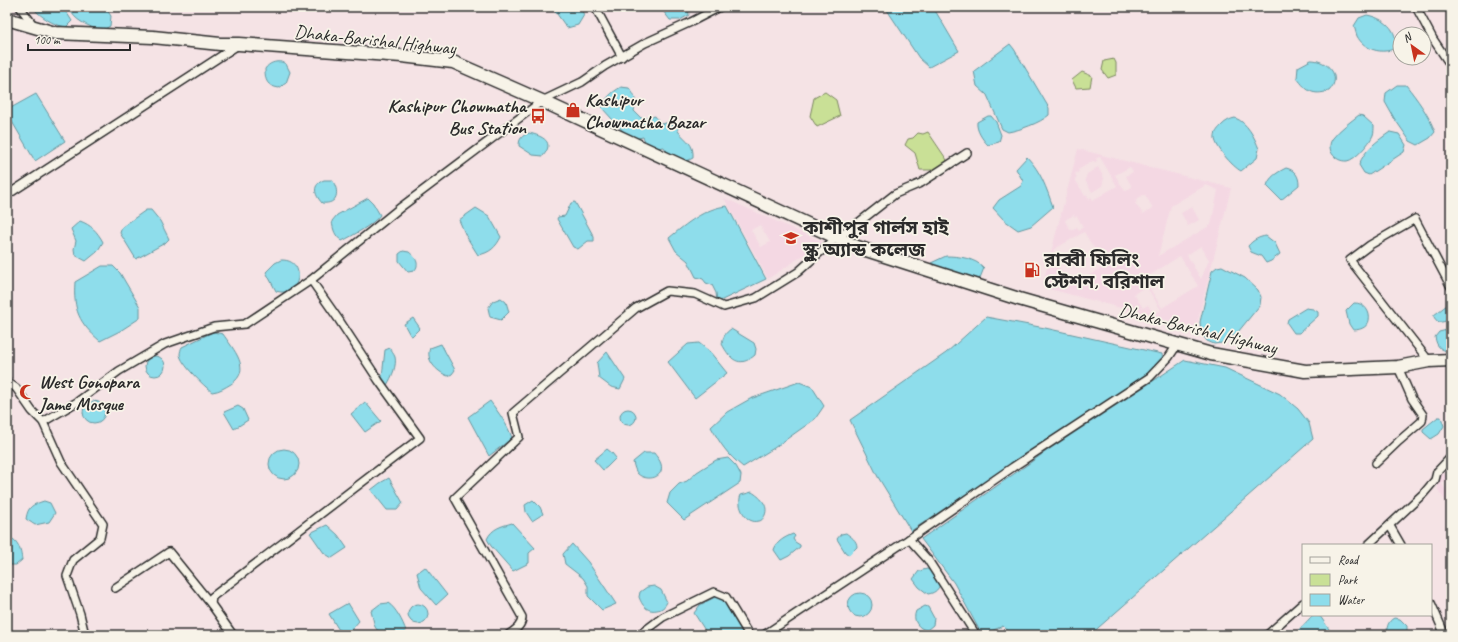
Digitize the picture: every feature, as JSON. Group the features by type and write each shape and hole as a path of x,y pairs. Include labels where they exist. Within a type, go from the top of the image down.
{"highway":[{"name":"Dhaka-Barishal Highway","path":"7,20 55,33 153,37 220,44 240,44 402,56 453,62 542,101 857,247 1019,299 1211,354 1305,371 1398,367 1429,361 1451,360"}],"street":[{"path":"20,7 36,28 38,28"},
{"path":"595,7 622,57"},
{"path":"43,422 78,402 119,371 165,344 214,327 245,324 311,280 400,207 542,101 582,82 605,66 646,43 720,7"},
{"path":"1416,7 1433,39 1451,66"},
{"path":"7,195 240,44"},
{"path":"508,635 522,622 522,617 455,498 519,437 513,413 636,308 667,291 695,294 724,307 756,298 798,272 836,238 849,230 895,194 921,183 967,153"},
{"path":"1429,361 1350,260 1370,245 1415,219 1451,287"},
{"path":"211,604 212,597 217,593 420,438 379,381 311,280"},
{"path":"764,635 909,539 1013,467 1150,377 1178,345"},
{"path":"1376,463 1422,421 1423,415 1412,399 1398,367"},
{"path":"7,382 16,388 32,411 43,422 61,462 103,524 100,538 74,560 67,576 80,614 85,635"},
{"path":"1369,544 1424,493 1435,480 1437,472 1451,457"},
{"path":"1390,526 1400,544"},
{"path":"909,539 928,560 976,635"},
{"path":"115,588 169,552 211,604 233,635"},
{"path":"639,635 663,617 714,592 726,597 749,635"},
{"path":"1269,634 1302,604"},
{"path":"1432,605 1445,635"}],"shaded area":[{"path":"1078,149 1231,188 1196,328 1042,287","holes":["1100,157 1117,186 1093,200 1091,197 1089,199 1087,195 1085,196 1075,179 1077,177 1075,174 1079,172 1078,170 1093,161 1097,161 1096,159","1130,167 1133,172 1126,176 1132,187 1125,191 1115,175","1206,185 1218,190 1211,225 1158,256 1171,206","1145,195 1153,208 1143,214 1135,203 1137,202 1135,200","1074,215 1075,217 1077,216 1083,227 1079,230 1077,227 1071,230 1065,220","1084,232 1105,266 1070,286 1057,263 1059,261 1053,250","1201,246 1209,260 1201,279 1187,255","1180,256 1198,286 1162,308 1146,282 1147,277","1146,286 1161,310 1153,314 1148,305 1143,308 1134,294"]},
{"path":"1098,167 1104,178 1102,186 1092,192 1085,180 1087,174"},
{"name":"কাশীপুর গার্লস হাই স্কুল অ্যান্ড কলেজ","path":"724,198 823,242 768,279","holes":["760,225 770,242 761,247 751,230"]},
{"path":"1192,207 1199,220 1188,226 1181,213"},
{"path":"1080,248 1087,260 1075,268 1068,256"},
{"path":"1441,470 1448,478 1451,475 1451,487 1446,480 1441,483 1448,493 1451,491 1446,496 1449,501 1447,502 1451,509 1438,490 1438,473"}],"green space":[{"path":"1114,59 1116,63 1116,75 1108,78 1102,70 1104,61"},
{"path":"1082,72 1092,76 1090,87 1076,88 1072,80"},
{"path":"825,92 836,100 840,116 817,127 810,116 814,98"},
{"path":"928,132 947,160 944,170 920,170 915,153 905,145 908,139 913,138 918,133 923,134"}],"water":[{"path":"32,7 63,7 72,21 66,27 56,24 43,17"},
{"path":"69,7 105,7 111,16 110,26 101,31 86,25 74,16"},
{"path":"552,7 580,7 584,15 578,25 567,28"},
{"path":"660,7 688,7 689,15 680,20 670,20"},
{"path":"885,7 933,7 959,51 929,67 919,58"},
{"path":"1367,15 1373,16 1384,22 1392,30 1392,49 1380,51 1364,45 1357,36 1354,26 1359,18"},
{"path":"1010,44 1049,108 1049,115 1030,126 1008,132 1002,129 987,95 977,86 974,71"},
{"path":"1311,60 1323,63 1334,75 1333,85 1329,91 1314,93 1307,89 1297,78 1298,67"},
{"path":"282,62 286,64 290,72 286,83 279,88 272,86 266,80 265,69 272,63"},
{"path":"1397,85 1406,85 1426,113 1435,132 1430,138 1418,145 1410,141 1385,102 1386,93"},
{"path":"621,87 629,88 633,94 635,99 634,111 641,118 655,116 661,124 666,123 678,127 678,131 691,146 693,158 685,162 668,153 664,147 651,147 643,137 633,139 623,131 602,108 609,96"},
{"path":"36,94 65,141 35,161 7,113 7,110"},
{"path":"1359,115 1363,116 1374,126 1373,135 1366,146 1354,158 1347,161 1342,161 1332,154 1330,150 1331,142 1345,126"},
{"path":"991,116 996,122 1001,135 999,142 988,145 977,128 977,122"},
{"path":"1235,118 1247,127 1253,135 1259,149 1257,158 1241,171 1224,155 1215,140 1216,133 1220,127 1227,121"},
{"path":"1390,132 1399,134 1406,145 1404,152 1369,175 1364,173 1359,165 1364,155 1376,142"},
{"path":"529,133 543,138 548,143 548,147 543,156 533,155 519,146 521,138"},
{"path":"1027,157 1040,174 1053,207 1031,226 1018,230 1004,220 993,208 999,200 1021,186 1023,181 1016,169"},
{"path":"1286,168 1292,170 1296,174 1299,185 1281,200 1267,186 1272,177"},
{"path":"324,180 332,180 335,184 337,193 334,200 327,203 322,203 316,193 316,187"},
{"path":"368,198 373,203 380,215 368,226 342,241 335,232 332,221 337,215"},
{"path":"575,202 594,237 594,241 588,241 578,249 573,247 557,219 558,217 565,216 571,203"},
{"path":"727,206 766,279 720,301 717,301 716,293 712,285 706,283 703,279 696,277 688,261 676,251 669,238 703,213 719,207"},
{"path":"476,208 489,216 501,237 492,249 486,253 478,255 466,236 459,220"},
{"path":"146,210 151,210 160,221 169,239 165,243 136,259 120,233 122,227"},
{"path":"80,221 93,229 103,242 97,252 86,261 75,255 74,249 76,241 71,229"},
{"path":"1266,236 1275,243 1280,254 1266,263 1261,256 1251,252 1248,246 1256,239"},
{"path":"403,251 409,252 415,258 417,266 414,271 408,272 399,261 399,254"},
{"path":"946,256 966,258 976,262 984,268 980,278 974,283 930,266 931,263"},
{"path":"281,260 290,261 298,271 296,284 291,289 284,292 276,291 266,272 275,263"},
{"path":"102,266 113,266 120,273 140,307 140,318 120,331 100,341 82,322 76,308 75,282"},
{"path":"1222,266 1245,278 1258,290 1261,297 1260,305 1238,332 1222,343 1214,344 1207,341 1201,333 1200,322 1212,271 1217,267"},
{"path":"501,298 506,302 509,312 501,320 490,317 488,308 493,301"},
{"path":"1354,303 1365,307 1368,311 1369,321 1366,326 1361,329 1353,330 1349,324 1346,311"},
{"path":"1447,305 1450,307 1451,318 1444,322 1436,320 1434,315"},
{"path":"1306,308 1313,309 1318,312 1318,316 1299,333 1294,333 1287,323 1288,319"},
{"path":"986,317 1045,328 1162,354 1163,360 1154,369 911,531 878,477 850,420 946,353"},
{"path":"413,318 420,328 412,336 404,324"},
{"path":"731,329 754,343 756,349 755,355 740,362 728,354 722,344 725,335"},
{"path":"1451,329 1451,352 1440,348 1435,337 1439,332"},
{"path":"213,332 223,334 236,353 241,366 237,378 231,384 212,392 198,380 184,363 180,354 182,347"},
{"path":"699,343 710,352 727,373 695,398 668,362 688,344"},
{"path":"441,344 455,370 448,376 436,369 429,357 430,348"},
{"path":"390,348 395,357 395,367 387,385 383,382 382,377 385,350"},
{"path":"607,352 625,379 620,389 611,387 599,378 597,363"},
{"path":"155,356 162,359 165,366 162,373 155,376 148,373 145,366 148,359"},
{"path":"1185,360 1225,368 1280,394 1298,409 1309,423 1313,439 1090,635 1013,635 1003,626 982,635 954,583 921,539 1051,448"},
{"path":"799,382 812,387 824,406 815,419 774,448 743,467 725,449 711,427 727,412 750,399"},
{"path":"94,401 102,404 105,412 102,420 94,423 86,420 83,412 86,404"},
{"path":"490,401 505,423 512,438 489,456 468,417"},
{"path":"365,402 381,421 365,432 351,414"},
{"path":"238,406 243,409 248,420 234,429 224,412"},
{"path":"625,409 631,409 636,414 634,423 631,425 625,425 620,420 620,414"},
{"path":"1438,417 1441,417 1444,426 1439,434 1431,439 1423,432 1423,429"},
{"path":"284,449 295,453 299,464 295,475 284,479 273,475 269,464 273,453"},
{"path":"607,449 616,458 603,470 594,460"},
{"path":"644,453 654,453 659,460 662,469 658,475 646,478 638,474 635,470 633,462"},
{"path":"728,458 736,466 741,475 740,483 684,520 667,503 670,493 679,484 687,481 697,472 716,460"},
{"path":"389,478 403,503 397,510 387,510 371,490"},
{"path":"752,492 761,499 766,508 765,515 760,521 750,520 741,509 741,495"},
{"path":"533,500 540,507 543,514 532,521 526,512 525,505"},
{"path":"44,501 50,503 55,513 49,522 35,525 26,519 28,511 34,505"},
{"path":"512,523 535,548 529,553 529,563 513,571 491,546 487,539 494,530"},
{"path":"327,525 338,535 347,548 332,558 324,553 310,533"},
{"path":"846,533 856,542 857,545 857,547 849,555 845,552 837,539 841,534"},
{"path":"793,534 795,536 793,539 800,545 800,547 789,556 781,560 774,550 775,547 781,540"},
{"path":"7,538 14,540 20,549 22,560 16,565 7,565"},
{"path":"572,544 588,562 616,604 602,610 588,596 588,586 583,578 565,564 563,554"},
{"path":"425,567 447,595 436,605 421,588 417,573"},
{"path":"927,569 935,576 940,585 938,589 928,594 919,587 913,579 919,571"},
{"path":"654,586 661,590 667,602 661,609 650,610 642,604 639,597 640,592 647,587"},
{"path":"860,593 868,597 872,605 868,613 860,617 852,613 848,605 852,597"},
{"path":"715,597 722,598 744,635 708,635 694,613 700,605"},
{"path":"348,603 359,621 352,629 342,635 329,614"},
{"path":"388,603 396,612 403,624 406,631 403,635 381,635 375,627 371,611 380,604"},
{"path":"418,604 425,607 428,614 425,621 418,624 411,621 408,614 411,607"},
{"path":"925,606 928,607 934,618 933,625 927,630 921,628 915,621 916,611"},
{"path":"1312,616 1320,616 1333,635 1294,635"},
{"path":"1394,618 1400,619 1407,626 1407,630 1403,635 1389,635 1387,630 1388,625"}],"place":[{"name":"Kashipur Chowmatha Bazar","path":"573,110"},
{"name":"Kashipur Chowmatha Bus Station","path":"538,116"},
{"name":"কাশীপুর গার্লস হাই স্কুল অ্যান্ড কলেজ","path":"791,238"},
{"name":"রাব্বী ফিলিং স্টেশন, বরিশাল","path":"1032,270"},
{"name":"West Gonopara Jame Mosque","path":"27,392"}]}
